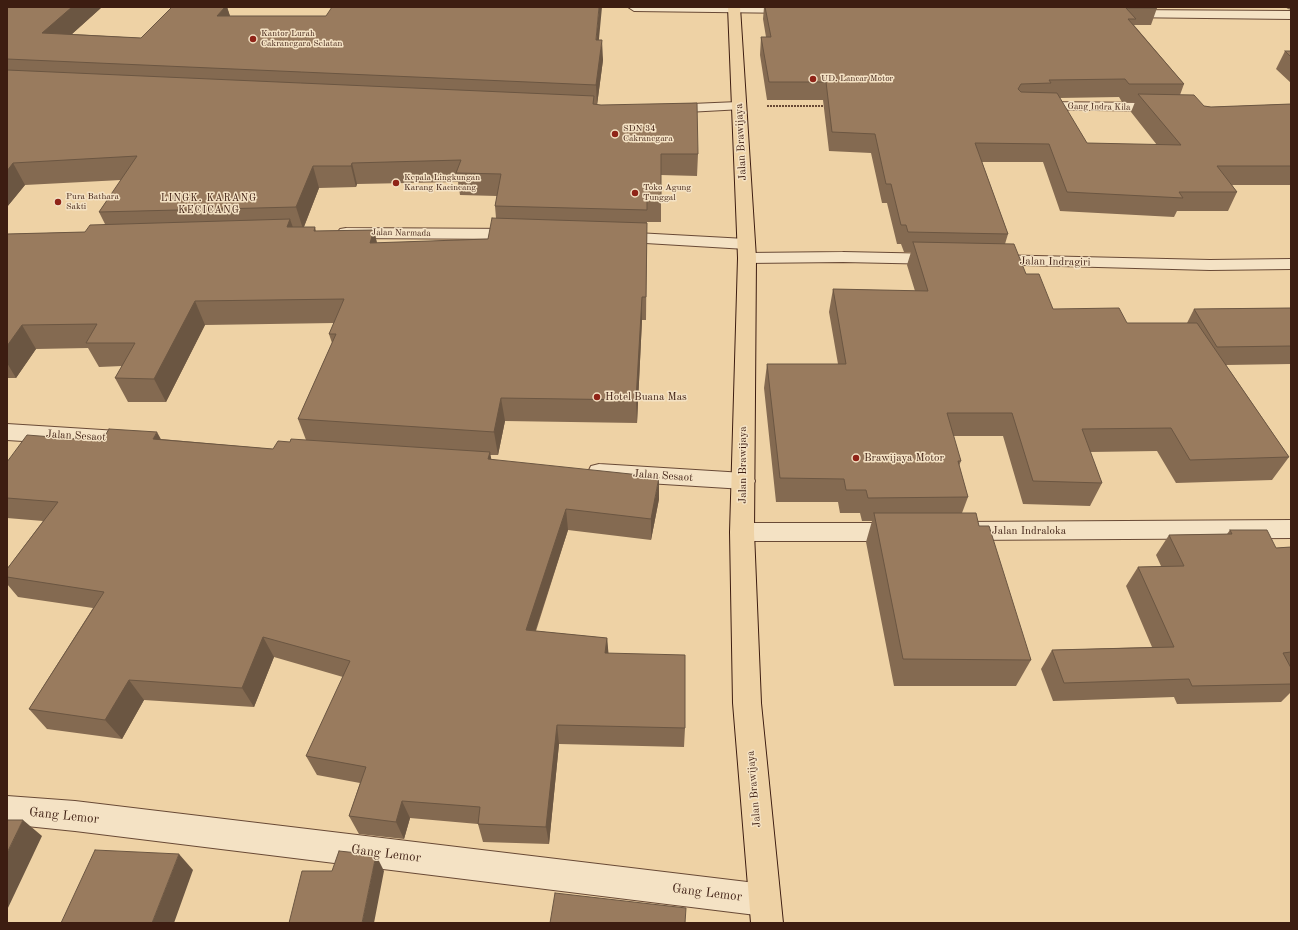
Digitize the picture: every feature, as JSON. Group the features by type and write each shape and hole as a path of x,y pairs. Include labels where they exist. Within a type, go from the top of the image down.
{"main road":[{"name":"Jalan Brawijaya","path":"734,8 746,251 744,481 742,532 747,703 766,912"}],"street":[{"path":"634,7 805,10"},
{"path":"1108,14 1291,15"},
{"path":"654,110 738,106"},
{"name":"Gang Indra Kila","path":"1021,106 1180,108"},
{"name":"Jalan Narmada","path":"334,234 536,234"},
{"path":"598,236 746,251 843,257 955,259"},
{"name":"Jalan Indragiri","path":"979,260 1210,265 1291,264"},
{"name":"Jalan Sesaot","path":"7,432 157,441"},
{"name":"Jalan Sesaot","path":"579,470 744,481"},
{"name":"Jalan Indraloka","path":"742,532 1291,529"},
{"name":"Gang Lemor","path":"7,810 75,816 766,912"}],"path":[{"path":"738,106 832,106"}],"building":[{"path":"7,7 72,7 42,33 141,38 172,7 225,7 217,16 326,16 332,7 599,7 596,40 602,40 596,85 7,59"},
{"path":"765,7 1156,7 1157,8 1126,8 1136,19 1128,19 1184,84 1129,84 1125,79 1049,80 1051,83 1021,84 1018,89 1021,92 1057,93 1087,143 1181,145 1138,94 1194,95 1204,106 1211,107 1291,104 1291,166 1217,166 1237,192 1179,192 1183,198 1067,192 1049,144 975,143 1008,234 908,232 906,225 901,225 891,184 886,184 875,134 832,132 826,82 769,82 761,37 771,37"},
{"path":"1285,51 1291,51 1291,57"},
{"path":"7,70 594,96 593,104 601,105 697,103 698,154 661,154 661,200 647,200 647,210 495,206 501,174 456,173 461,160 352,163 351,166 313,166 296,207 99,212 137,156 13,163 7,171"},
{"path":"492,218 647,223 646,297 642,297 636,400 501,398 494,432 298,419 336,334 329,334 344,299 195,301 154,379 115,378 135,343 86,343 97,324 22,325 7,346 7,234 85,232 90,225 290,219 287,227 315,227 314,231 374,230 370,243 488,239"},
{"path":"913,242 1014,244 1026,274 1039,274 1053,309 1119,308 1127,323 1197,323 1289,457 1190,460 1171,428 1082,429 1102,483 1033,481 1012,413 947,413 961,461 958,461 968,497 868,498 866,490 846,490 844,479 780,478 767,364 846,364 833,289 928,291"},
{"path":"1291,308 1291,346 1217,347 1194,309"},
{"path":"109,429 157,432 153,439 273,449 278,441 290,442 291,439 490,452 488,459 659,477 651,519 566,509 526,630 607,638 605,653 685,655 685,728 557,725 546,827 478,824 480,807 402,801 396,822 349,816 366,767 306,756 350,661 263,637 242,688 129,680 105,720 29,709 104,592 7,577 7,569 58,502 7,498 7,462 27,435 102,441"},
{"path":"874,513 976,513 979,526 989,526 1031,660 903,659"},
{"path":"1230,530 1267,530 1276,548 1291,547 1291,652 1283,653 1291,668 1291,684 1192,686 1189,679 1064,683 1052,650 1174,647 1138,567 1184,566 1169,535 1232,534"},
{"path":"7,820 23,820 7,853"},
{"path":"95,850 179,854 152,923 61,923"},
{"path":"339,851 376,855 362,923 289,923 302,871 332,871"},
{"path":"555,893 686,908 685,923 550,923"}],"place":[{"name":"Kantor Lurah Cakranegara Selatan","path":"253,39"},
{"name":"UD. Lancar Motor","path":"813,79"},
{"name":"SDN 34 Cakranegara","path":"615,134"},
{"name":"Kepala Lingkungan Karang Kacincang","path":"396,183"},
{"name":"Toko Agung Tunggal","path":"635,193"},
{"name":"Pura Bathara Sakti","path":"58,202"},
{"name":"Hotel Buana Mas","path":"597,397"},
{"name":"Brawijaya Motor","path":"856,458"}],"district":[{"name":"LINGK. KARANG KECICANG","path":"209,204"}]}
